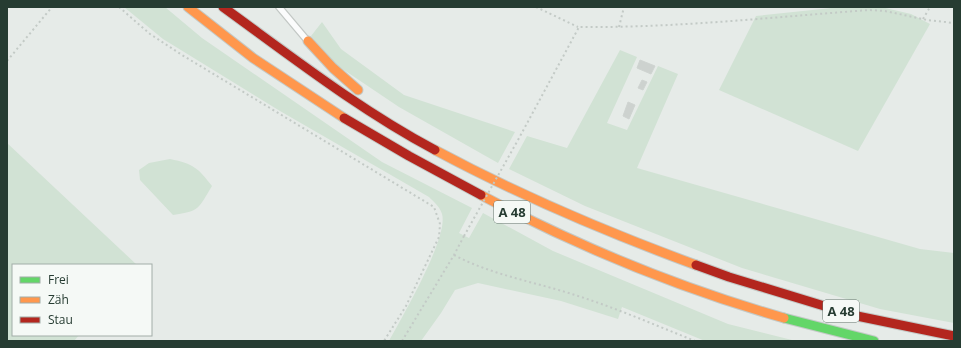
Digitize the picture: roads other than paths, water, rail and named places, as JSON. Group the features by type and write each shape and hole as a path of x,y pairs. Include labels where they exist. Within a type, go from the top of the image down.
{"highway":[{"name":"A 48","path":"188,7 269,69 322,105 412,159 501,207 622,262 701,292 771,314 874,341"},
{"name":"A 48","path":"223,7 330,85 412,138 539,202 636,243 729,277 858,316 954,336"},
{"path":"308,41 333,68 412,138"}],"lane":[{"path":"280,7 308,41"}]}
